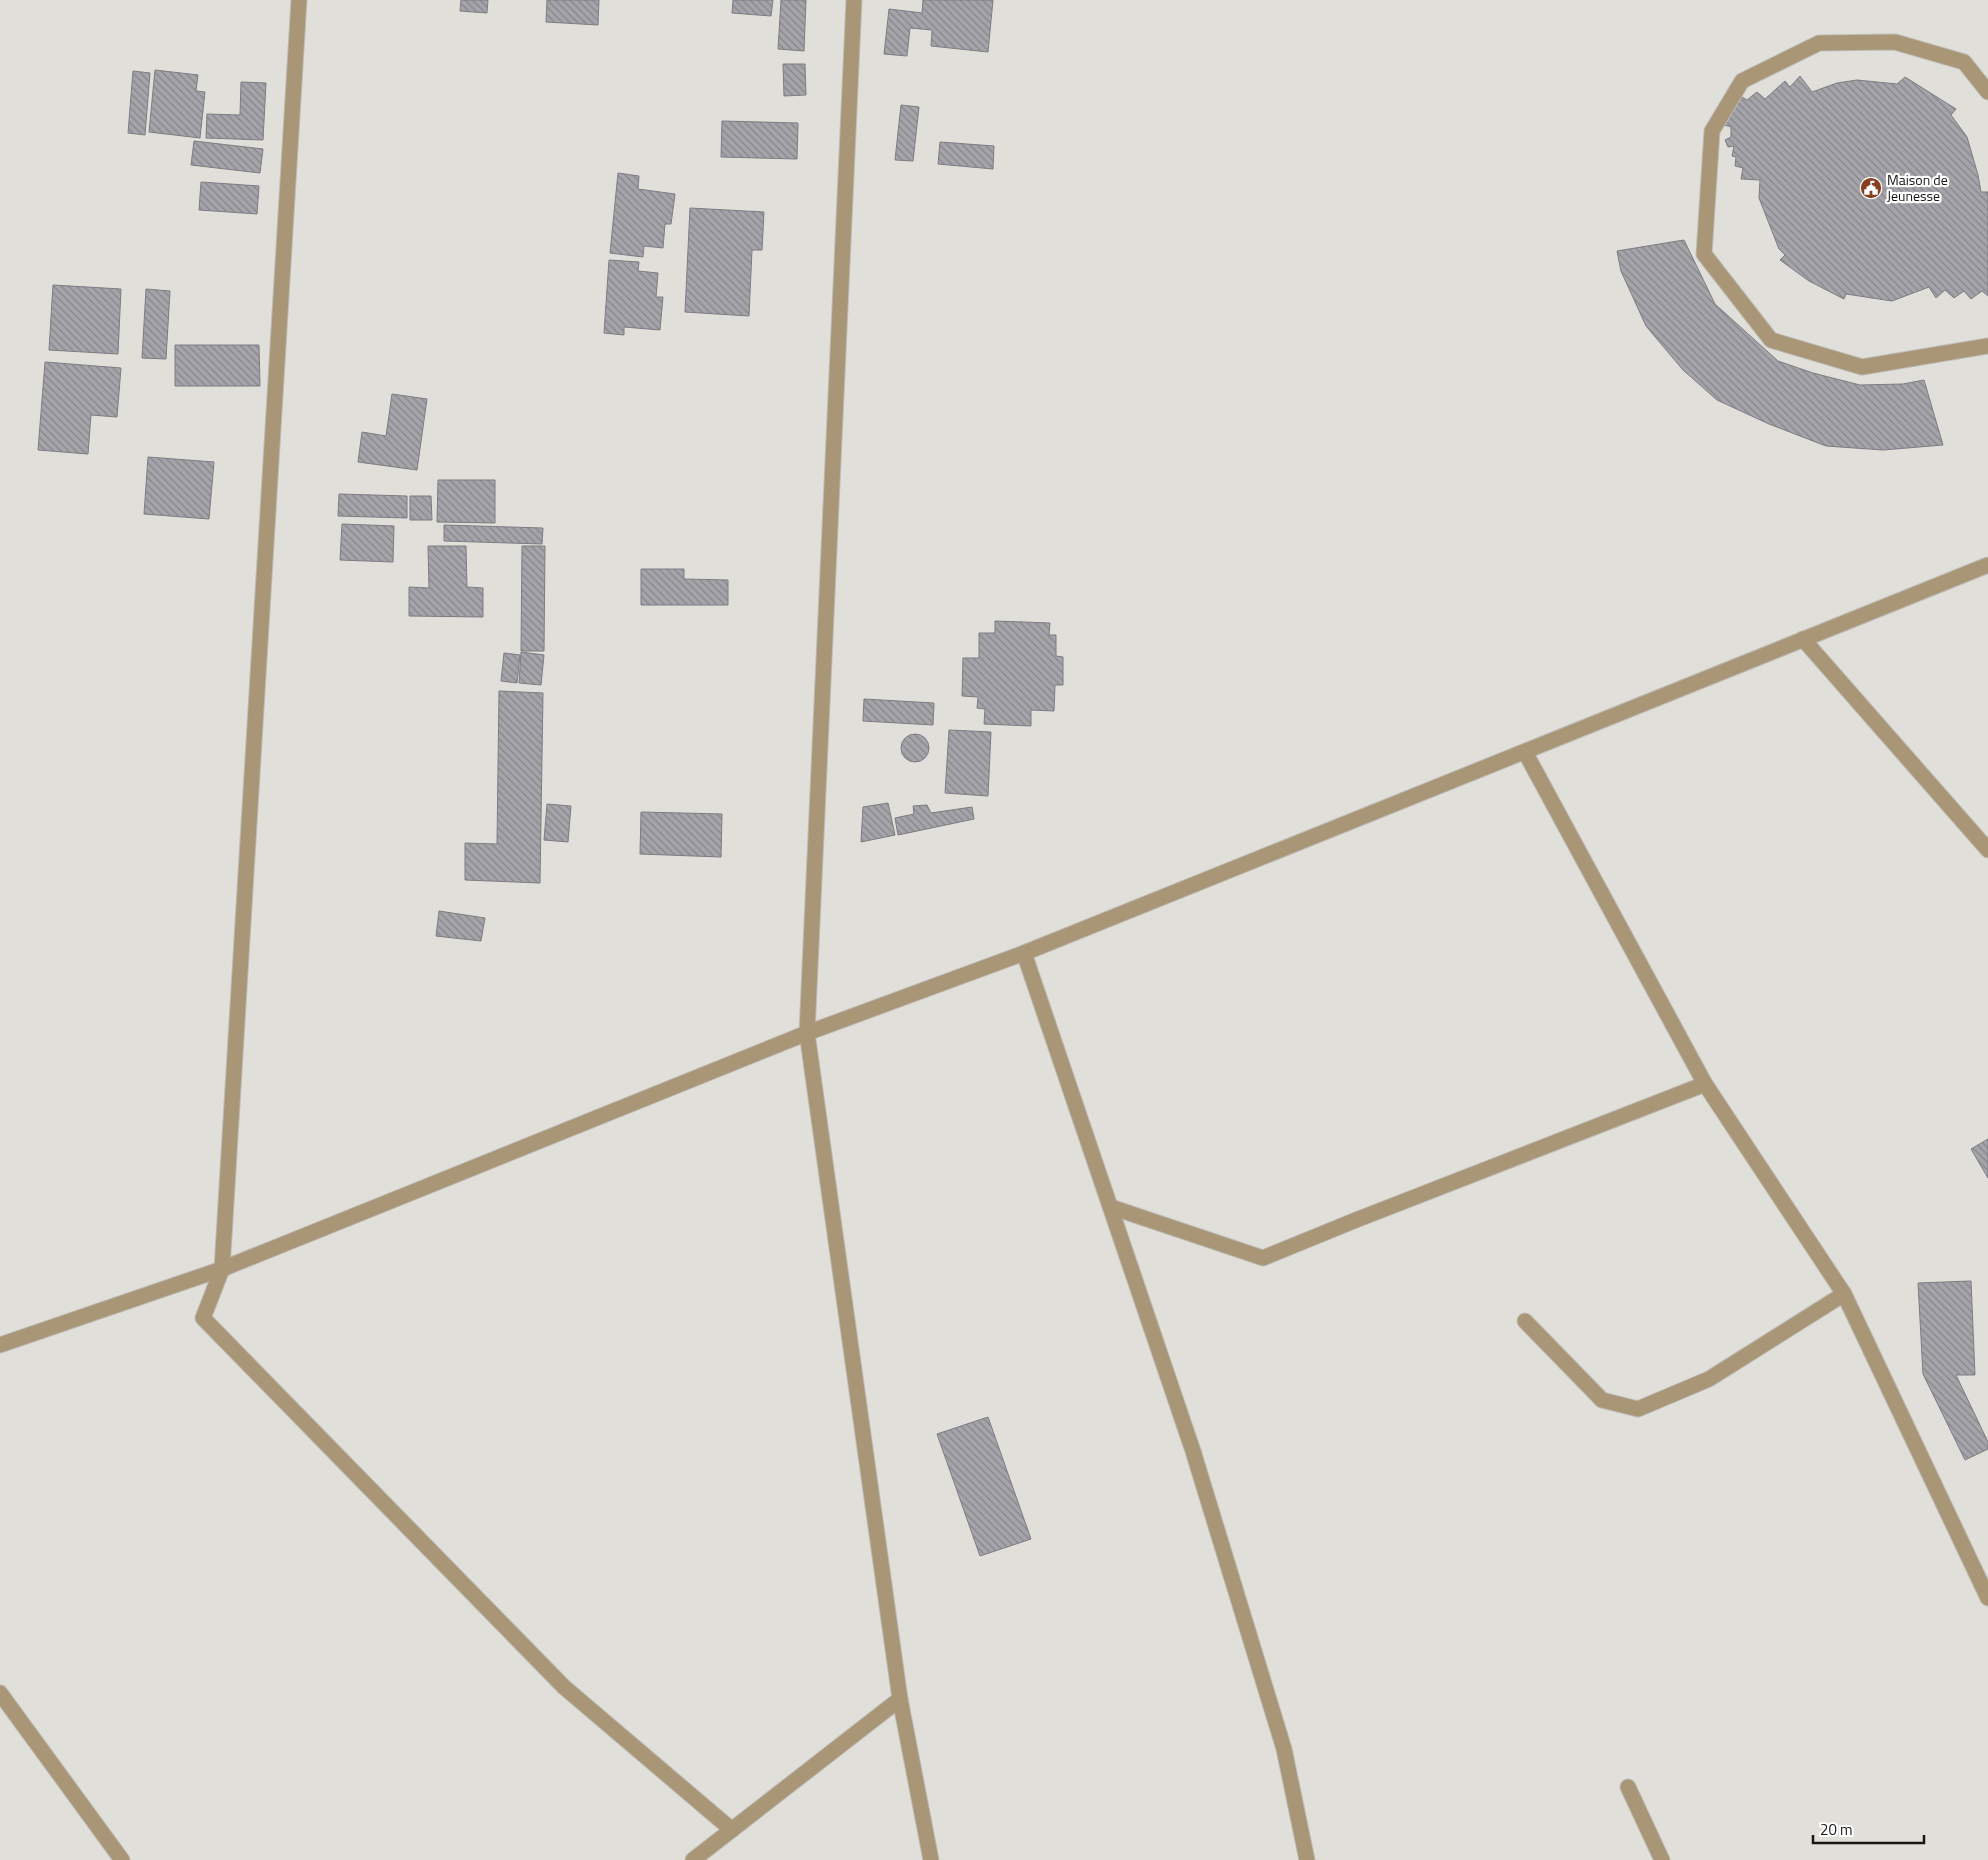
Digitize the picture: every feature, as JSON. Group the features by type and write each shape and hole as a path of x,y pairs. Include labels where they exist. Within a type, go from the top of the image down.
{"street":[{"path":"299,0 222,1269 203,1318 564,1687 732,1830"},
{"path":"854,0 807,1032 900,1699 931,1860"},
{"path":"1988,92 1964,62 1895,42 1819,43 1742,81 1712,131 1704,254 1770,340 1862,367 1988,346"},
{"path":"0,1345 222,1269 807,1032 1024,953 1988,565"},
{"path":"1803,639 1988,850"},
{"path":"1525,752 1705,1084 1844,1294 1988,1598"},
{"path":"1024,953 1193,1451 1284,1749 1307,1860"},
{"path":"1111,1207 1263,1258 1705,1084"},
{"path":"1525,1322 1602,1400 1638,1408 1709,1379 1844,1294"},
{"path":"0,1693 122,1860"},
{"path":"693,1860 900,1699"},
{"path":"1628,1787 1662,1860"}],"building":[{"path":"461,0 488,0 487,13 460,11"},
{"path":"547,0 599,0 598,25 546,22"},
{"path":"733,0 773,0 771,16 732,13"},
{"path":"781,0 806,0 804,51 778,49"},
{"path":"923,0 993,0 988,52 931,46 932,30 910,28 907,56 884,54 889,9 922,13"},
{"path":"783,64 805,64 806,95 784,96"},
{"path":"155,70 198,75 196,91 205,92 200,138 149,132"},
{"path":"133,71 150,73 145,135 128,133"},
{"path":"1800,76 1812,92 1837,83 1857,80 1897,84 1905,77 1956,109 1951,115 1967,137 1981,192 1988,192 1988,296 1982,291 1971,299 1964,291 1954,298 1945,290 1936,298 1929,287 1892,301 1846,294 1844,299 1809,281 1780,260 1785,255 1779,249 1759,198 1760,180 1741,179 1743,168 1735,166 1736,157 1732,156 1734,146 1728,147 1725,140 1731,137 1731,127 1721,124 1739,95 1747,100 1757,92 1765,99 1785,81 1790,87"},
{"path":"241,82 266,83 263,140 206,138 207,114 240,115"},
{"path":"901,105 919,107 913,161 895,160"},
{"path":"722,121 798,123 797,159 721,157"},
{"path":"194,141 263,149 260,173 191,165"},
{"path":"940,142 994,146 993,169 938,164"},
{"path":"618,173 639,176 638,189 675,194 671,224 665,224 663,248 644,246 643,257 610,253"},
{"path":"201,182 259,186 257,214 199,210"},
{"path":"690,208 764,212 762,250 752,250 749,316 685,312"},
{"path":"1684,240 1715,304 1778,361 1813,373 1860,385 1903,384 1924,380 1943,445 1883,450 1826,446 1769,424 1717,400 1683,370 1646,326 1621,271 1617,251"},
{"path":"609,260 639,262 638,271 658,273 656,297 663,297 660,330 624,327 624,335 604,333"},
{"path":"53,285 121,289 118,354 49,350"},
{"path":"146,289 170,291 166,359 142,358"},
{"path":"175,345 259,345 260,386 175,386"},
{"path":"45,362 121,368 117,417 91,415 88,454 38,450"},
{"path":"392,394 427,399 417,470 358,462 362,432 386,436"},
{"path":"148,457 214,462 209,519 144,514"},
{"path":"438,480 495,480 495,523 437,522"},
{"path":"339,494 407,496 407,518 338,516"},
{"path":"410,496 431,496 432,520 410,520"},
{"path":"342,524 394,526 393,562 340,560"},
{"path":"444,525 543,528 542,544 444,541"},
{"path":"428,546 466,546 467,587 483,588 483,617 409,616 409,587 429,588"},
{"path":"522,546 545,546 544,651 521,651"},
{"path":"641,569 684,569 684,579 728,580 728,605 641,605"},
{"path":"995,621 1050,623 1049,635 1056,635 1056,656 1063,657 1063,685 1055,685 1054,711 1031,710 1031,726 984,724 985,709 977,708 978,697 962,696 963,658 979,658 979,633 995,633"},
{"path":"521,652 544,655 541,685 519,683"},
{"path":"504,653 520,655 517,683 501,681"},
{"path":"499,691 543,693 540,883 465,880 465,843 497,844"},
{"path":"864,699 934,703 933,725 863,721"},
{"path":"949,730 991,732 988,796 945,793"},
{"path":"915,734 925,738 929,748 925,758 915,762 905,758 901,748 905,738"},
{"path":"888,803 895,835 861,842 863,807"},
{"path":"547,804 571,806 568,842 544,840"},
{"path":"927,805 931,813 972,807 974,819 898,835 895,818 914,814 913,806"},
{"path":"641,812 722,814 721,857 640,854"},
{"path":"439,911 485,918 481,941 436,936"},
{"path":"1988,1139 1988,1178 1971,1149"},
{"path":"1971,1281 1975,1375 1956,1375 1988,1442 1988,1449 1965,1460 1923,1374 1918,1283"},
{"path":"988,1417 1031,1539 980,1556 937,1434"}],"place":[{"name":"Maison de Jeunesse","path":"1871,188"}]}
